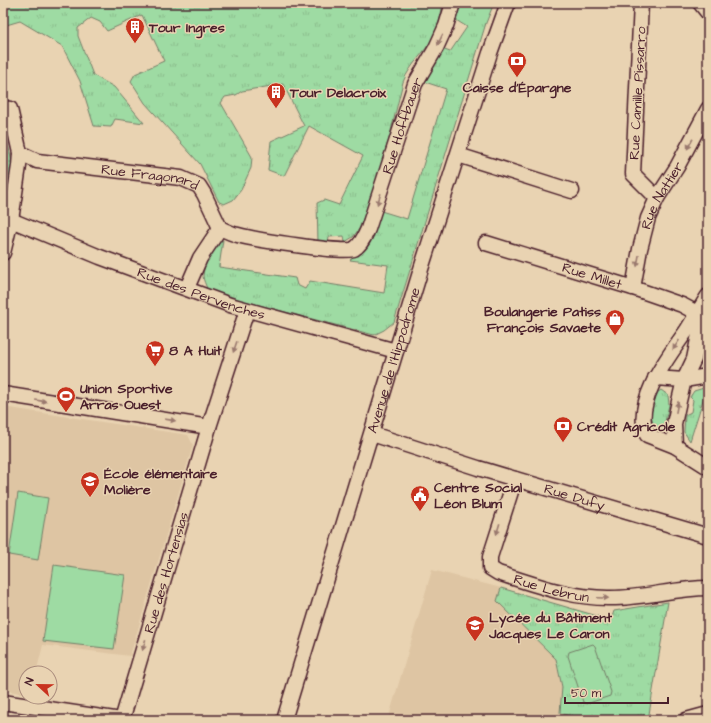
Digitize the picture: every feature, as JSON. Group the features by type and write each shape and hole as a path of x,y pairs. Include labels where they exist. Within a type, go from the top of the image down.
{"street":[{"name":"Rue Hoffbauer","path":"220,228 237,235 308,246 341,250 354,248 362,240 368,229 415,84 439,43 452,10 453,3"},
{"name":"Avenue de l'Hippodrome","path":"284,720 396,351 490,53 508,3"},
{"name":"Rue Camille Pissarro","path":"641,3 633,174 656,198"},
{"path":"700,3 708,13"},
{"path":"3,108 10,109 20,153 11,220 3,253"},
{"name":"Rue Nattier","path":"633,288 646,224 656,198 677,167 708,109"},
{"name":"Rue Fragonard","path":"20,153 37,161 181,178 198,186 204,194 220,228"},
{"path":"458,155 572,191"},
{"name":"Rue des Pervenches","path":"11,220 100,257 247,310 396,351"},
{"path":"187,288 200,258 220,228"},
{"name":"Rue Millet","path":"486,243 633,288 682,305 697,312"},
{"path":"705,465 675,446 647,435 643,418 644,407 655,378 708,296"},
{"path":"675,446 674,424 684,380 694,359 708,296"},
{"name":"Rue des Hortensias","path":"122,720 209,428 247,310"},
{"path":"655,378 684,380 708,376"},
{"path":"3,394 209,428"},
{"name":"Rue Dufy","path":"372,434 515,479 708,536"},
{"name":"Rue Lebrun","path":"515,479 490,557 490,568 498,573 560,592 586,597 625,597 708,588"},
{"path":"3,702 122,720"},
{"path":"686,720 708,714"}],"shaded area":[{"name":"École élémentaire Molière","path":"3,407 188,435 193,445 130,656 43,645 38,665 18,665 18,693 3,690"},
{"name":"Lycée du Bâtiment Jacques Le Caron","path":"432,570 501,588 498,601 556,659 562,687 560,713 583,720 388,720"}],"green space":[{"path":"443,3 440,20 430,43 403,82 388,143 371,199 359,229 353,237 345,242 344,236 329,237 328,244 318,242 317,203 324,200 339,205 363,156 309,126 284,176 268,170 271,141 304,126 283,84 242,91 236,95 225,97 221,103 252,157 251,168 241,190 233,200 224,204 219,202 200,164 145,103 131,81 135,74 164,61 142,15 107,31 100,22 91,18 78,28 78,36 93,75 114,87 144,123 115,119 111,127 94,126 80,81 62,46 20,21 3,26 3,4"},
{"path":"459,3 494,3 486,23 394,322 384,330 374,335 243,301 207,289 203,278 205,266 209,255 215,246 223,240 219,267 295,278 297,285 305,289 310,281 384,293 388,265 350,260 367,241 381,211 407,219 446,89 425,82 429,70 442,49 450,52 467,27 456,20"},
{"path":"5,132 11,156 12,171 8,186 3,194 3,133"},
{"path":"707,387 690,441 684,432 685,415 691,412 693,400 690,397 694,391"},
{"path":"661,390 668,395 669,405 664,426 660,429 653,425 650,413 654,395"},
{"path":"18,493 48,498 38,560 9,555"},
{"path":"54,565 125,575 114,649 43,641"},
{"path":"501,588 611,620 614,611 668,602 648,720 583,720 560,713 562,687 556,659 497,601"},
{"path":"593,644 611,692 610,696 586,704 583,702 568,656 569,652"}],"place":[{"name":"Tour Ingres","path":"135,44"},
{"name":"Caisse d'Épargne","path":"517,78"},
{"name":"Tour Delacroix","path":"276,109"},
{"name":"Boulangerie Patiss François Savaete","path":"615,336"},
{"name":"8 A Huit","path":"155,367"},
{"name":"Union Sportive Arras Ouest","path":"66,413"},
{"name":"Crédit Agricole","path":"563,443"},
{"name":"École élémentaire Molière","path":"90,498"},
{"name":"Centre Social Léon Blum","path":"420,512"},
{"name":"Lycée du Bâtiment Jacques Le Caron","path":"475,642"}]}
